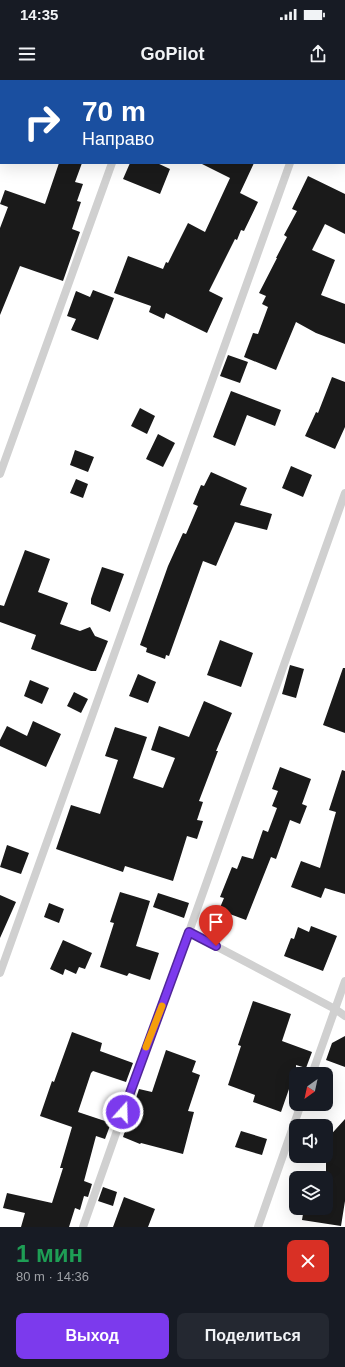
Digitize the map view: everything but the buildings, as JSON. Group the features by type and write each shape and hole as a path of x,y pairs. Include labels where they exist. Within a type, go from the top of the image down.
{"lane":[{"path":"0,474 112,164"},
{"path":"0,974 290,164"},
{"path":"82,1227 189,932 345,493"},
{"path":"189,932 335,1009 345,1016"},
{"path":"314,1067 345,981"},
{"path":"258,1227 299,1111"}],"slow traffic":[{"path":"146,1047 162,1006"}],"route":[{"path":"123,1112 189,932 216,946"}]}
